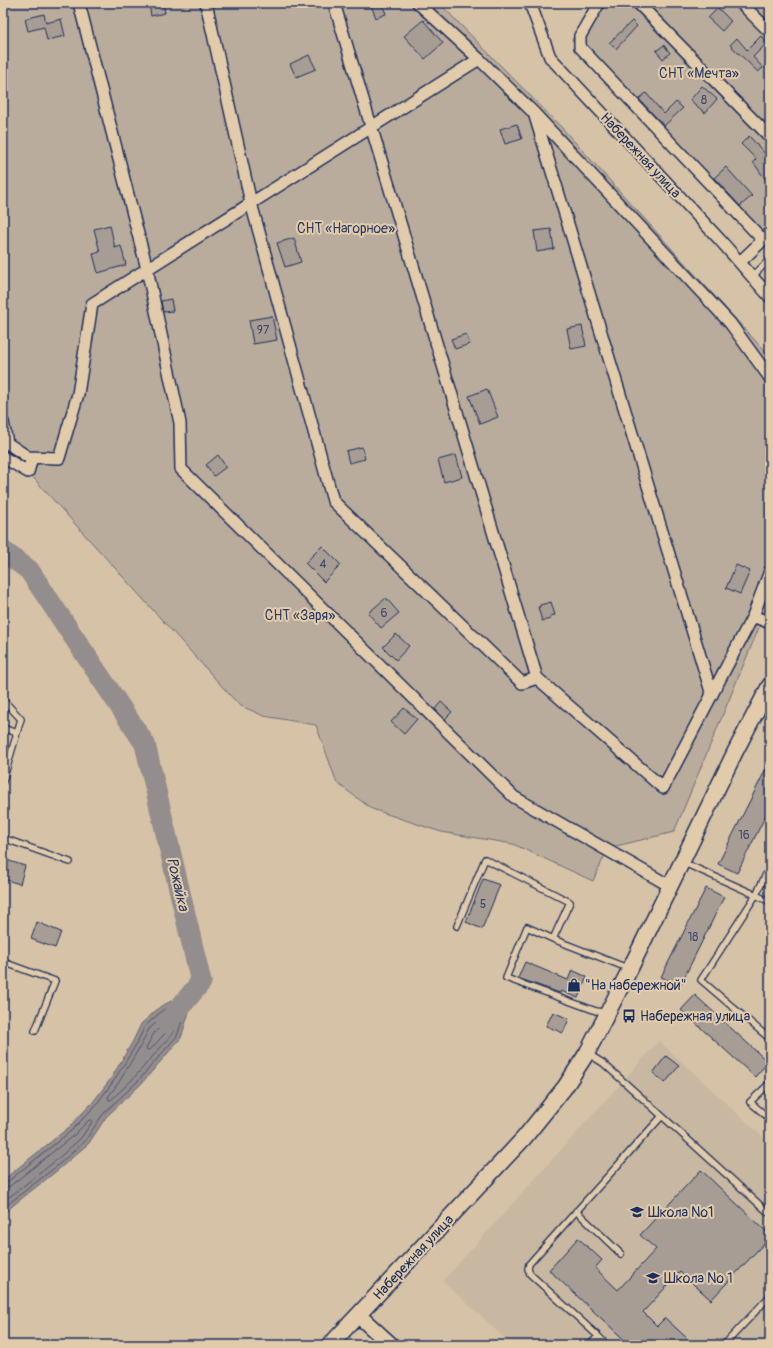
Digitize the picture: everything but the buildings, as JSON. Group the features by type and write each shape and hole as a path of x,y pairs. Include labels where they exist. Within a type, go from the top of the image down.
{"street":[{"path":"80,3 147,269 180,423 181,469 514,798 670,886"},
{"path":"206,3 251,203 333,501 522,684 537,678"},
{"path":"334,3 537,678 663,788 753,616 770,571"},
{"path":"418,3 479,59 534,113 730,324 770,378"},
{"name":"Набережная улица","path":"530,3 550,58 720,240 770,297"},
{"path":"600,3 580,36 580,47 767,237 740,262"},
{"path":"638,3 770,137"},
{"path":"741,3 770,32"},
{"path":"3,422 7,443 28,458 59,458 78,394 92,304 479,59"},
{"path":"534,113 712,695"},
{"path":"3,457 28,472 32,458"},
{"path":"753,616 770,623"},
{"name":"Набережная улица","path":"330,1345 533,1129 565,1087 587,1053 630,969 735,752 770,685"},
{"path":"358,1315 391,1345"}],"lane":[{"path":"752,277 770,259"},
{"path":"3,700 21,719 3,779"},
{"path":"3,728 17,733"},
{"path":"3,838 70,862"},
{"path":"458,926 485,859 570,902 553,939"},
{"path":"681,862 770,902"},
{"path":"770,866 756,895 701,980 770,1039"},
{"path":"607,1013 596,1011 506,978 527,927 553,939 618,963 630,969"},
{"path":"3,962 55,981 35,1031"},
{"path":"587,1053 600,1060 770,1214"},
{"path":"770,1083 750,1102 770,1119"},
{"path":"607,1345 530,1274 528,1269 529,1264 662,1116"},
{"path":"576,1211 621,1254"},
{"path":"724,1345 770,1296"},
{"path":"590,1345 598,1336"}],"shaded area":[{"name":"Школа №1","path":"659,1041 770,1144 770,1345 512,1345 443,1281"}],"green space":[{"name":"СНТ «Нагорное»","path":"3,3 439,3 562,128 770,357 770,601 674,832 608,848 593,881 513,844 441,832 372,809 337,783 316,725 264,716 239,705 28,472 3,457"},
{"name":"СНТ «Мечта»","path":"591,3 770,3 770,234 760,244 572,40"}],"water":[{"path":"180,997 189,1004 189,1012 181,1038 140,1085 106,1117 89,1143 3,1214 3,1180 68,1128 93,1102 112,1077 141,1024 161,1006"}],"waterway":[{"name":"Рожайка","path":"3,551 29,570 145,744 201,982 167,1023"}],"place":[{"name":"\"На набережной\"","path":"574,985"},
{"name":"Набережная улица","path":"629,1016"},
{"name":"Школа №1","path":"637,1212"},
{"name":"Школа № 1","path":"653,1278"}],"park label":[{"name":"СНТ «Заря»","path":"300,615"}]}
